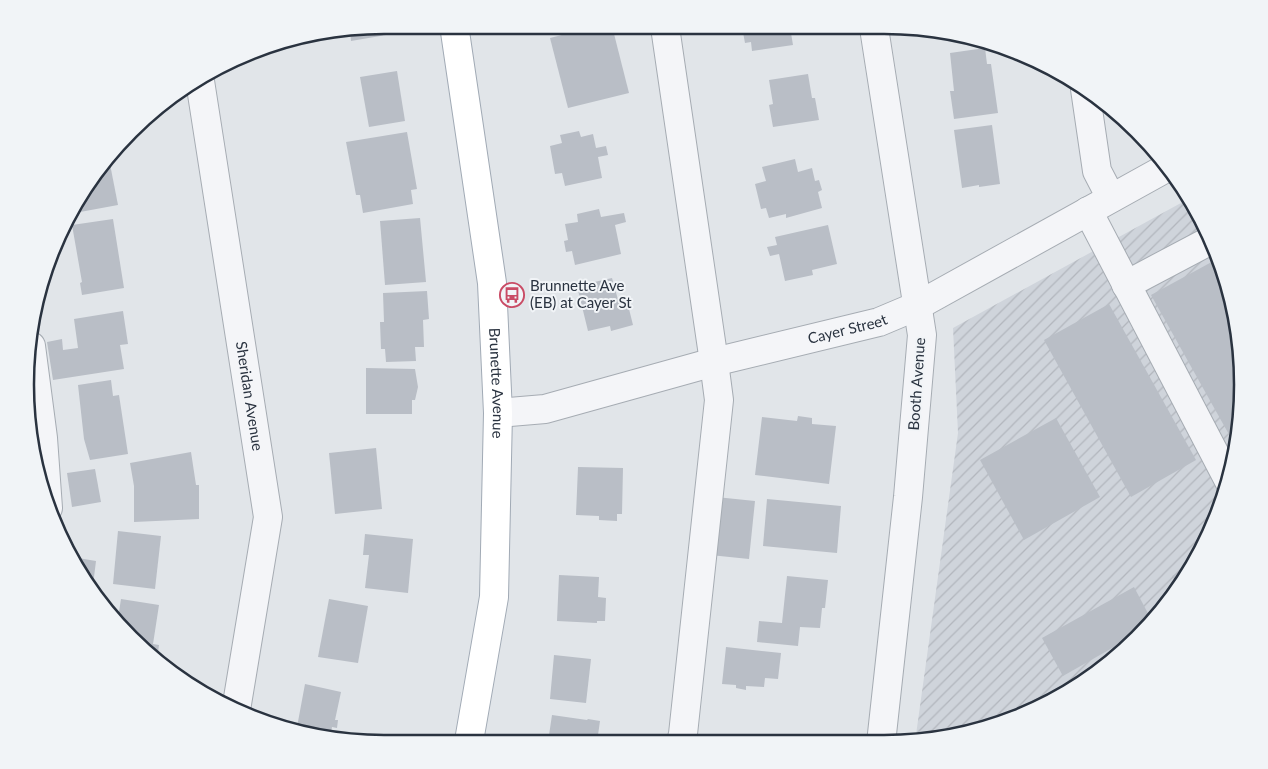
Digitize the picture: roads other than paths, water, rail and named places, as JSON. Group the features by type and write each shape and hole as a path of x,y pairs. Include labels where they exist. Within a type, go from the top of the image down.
{"main road":[{"name":"Brunette Avenue","path":"455,34 492,284 498,413 494,597 470,735"}],"street":[{"path":"666,34 719,400 683,735"},
{"name":"Booth Avenue","path":"875,34 922,335 908,497 882,735"},
{"name":"Sheridan Avenue","path":"201,86 268,517 237,703"},
{"path":"1086,99 1097,171 1099,204 1126,285 1223,471"},
{"name":"Cayer Street","path":"498,413 545,410 714,362 887,320 918,306 1162,170"},
{"path":"1126,285 1205,243"},
{"path":"35,373 46,473"}],"place":[{"name":"Brunnette Ave (EB) at Cayer St","path":"512,295"}]}
